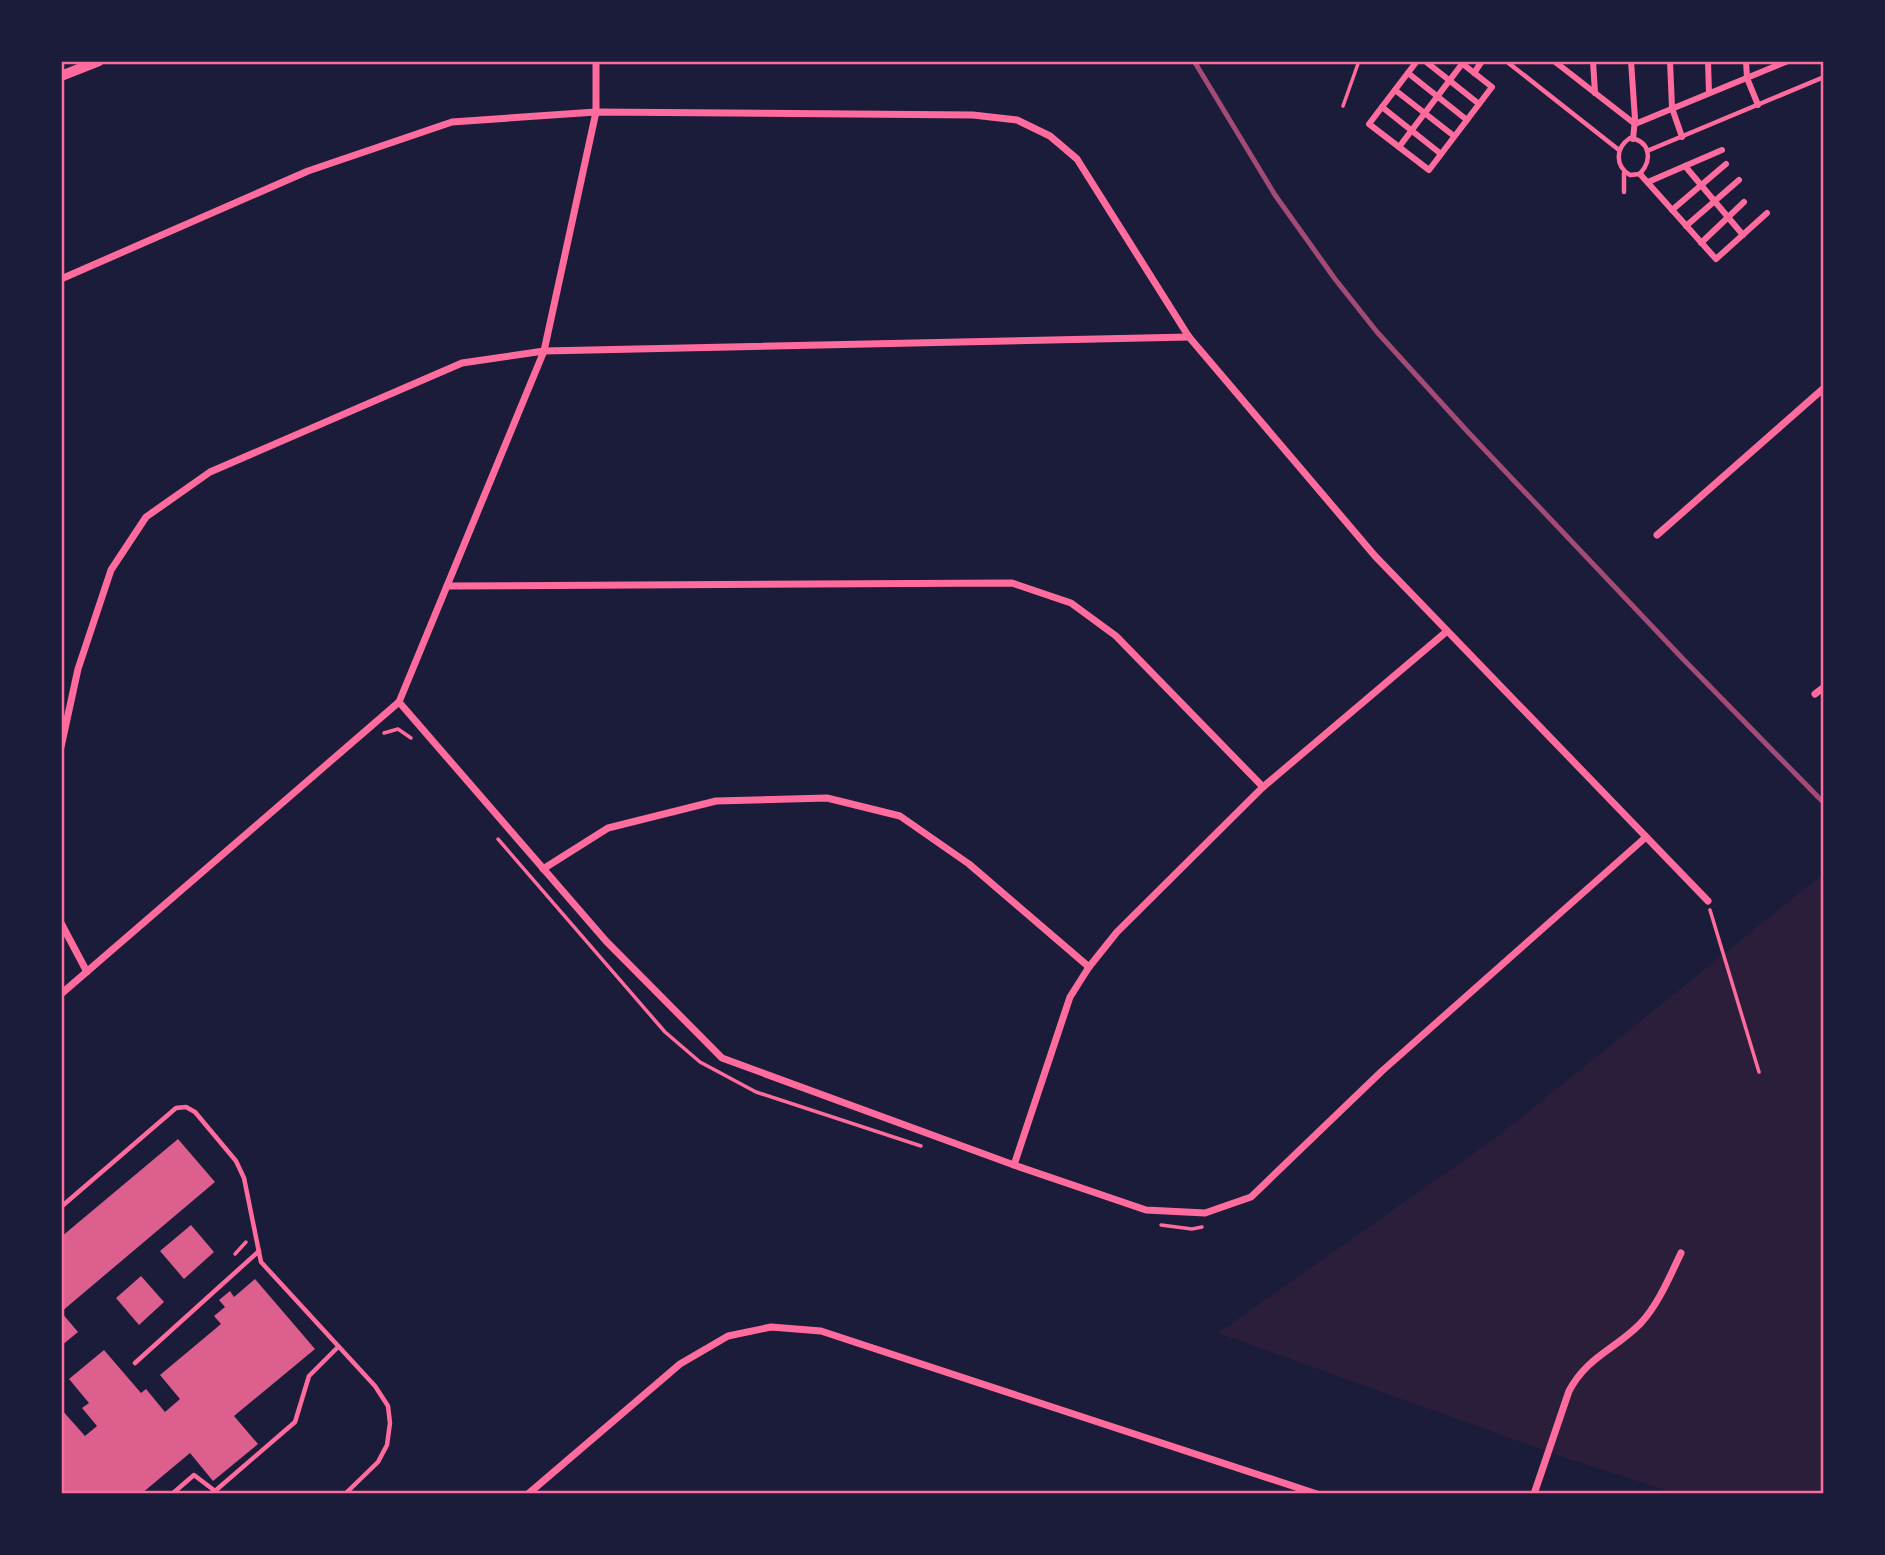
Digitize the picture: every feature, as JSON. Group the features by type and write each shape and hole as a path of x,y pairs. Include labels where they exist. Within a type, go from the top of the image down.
{"main road":[{"path":"61,76 99,61"}],"street":[{"path":"61,994 399,702 544,351 596,112 596,61"},
{"path":"1399,147 1450,81 1461,62 1492,87 1429,170 1399,147 1369,124 1417,61"},
{"path":"1425,61 1479,104"},
{"path":"1474,73 1482,61"},
{"path":"1593,61 1595,93"},
{"path":"1632,61 1633,139"},
{"path":"1670,61 1672,108 1682,137"},
{"path":"1707,61 1709,93"},
{"path":"1745,61 1746,78 1758,105"},
{"path":"1555,62 1634,124"},
{"path":"1634,124 1785,62"},
{"path":"1408,73 1467,120"},
{"path":"1395,90 1454,136"},
{"path":"1382,107 1441,154"},
{"path":"61,279 308,171 453,122 596,112 974,115 1017,120 1050,136 1077,159 1189,337 1375,556 1708,901"},
{"path":"1647,182 1722,150"},
{"path":"1672,210 1726,164"},
{"path":"1685,166 1743,235"},
{"path":"1640,174 1716,259 1767,213"},
{"path":"1686,226 1739,180"},
{"path":"1701,243 1744,202"},
{"path":"61,747 78,669 111,569 146,517 210,472 462,363 544,351 1189,337"},
{"path":"1657,535 1824,388"},
{"path":"447,586 1012,583 1071,603 1116,636 1262,786"},
{"path":"1014,1165 1070,997 1089,967 1117,932 1262,786 1446,632"},
{"path":"1815,694 1824,687"},
{"path":"399,702 606,942 722,1058 1014,1165 1146,1210 1205,1213 1251,1198 1382,1071 1646,836"},
{"path":"543,869 608,828 716,801 827,798 900,816 969,864 1089,967"},
{"path":"61,923 87,972"},
{"path":"1534,1494 1569,1391 1577,1377 1589,1363 1614,1346 1641,1322 1664,1287 1681,1253"},
{"path":"528,1494 680,1364 727,1336 771,1327 821,1331 1317,1494"}],"lane":[{"path":"1506,61 1619,150"},
{"path":"1647,152 1824,77"},
{"path":"1624,172 1630,175 1640,174 1647,161 1647,152 1640,140 1624,142 1619,150 1619,162 1624,172 1624,192"},
{"path":"61,1207 176,1108 186,1107 195,1112 236,1161 244,1178 261,1262 374,1386 388,1406 390,1423 387,1446 378,1462 345,1494"},
{"path":"135,1363 260,1250"},
{"path":"172,1494 194,1475 215,1491 295,1422 309,1376 338,1347"}],"path":[{"path":"1343,106 1359,61"},
{"path":"1708,901 1759,1072"},
{"path":"235,1254 248,1240 248,1233"}],"shaded area":[{"path":"1824,873 1824,1494 1677,1494 1557,1455 1218,1333 1497,1137"}],"building":[{"path":"178,1139 215,1182 61,1312 61,1237"},
{"path":"191,1225 214,1252 184,1279 160,1251"},
{"path":"141,1276 164,1302 139,1325 116,1298"},
{"path":"255,1279 315,1349 234,1416 258,1444 213,1481 190,1453 141,1494 66,1494 61,1488 61,1409 85,1436 97,1426 82,1408 89,1403 69,1379 104,1350 141,1393 146,1389 165,1412 180,1399 160,1375 221,1324 214,1316 225,1307 219,1300 230,1291 234,1297"},
{"path":"61,1312 78,1332 61,1346"}],"railway":[{"path":"1194,61 1275,195 1377,332 1684,660 1824,803"}]}
